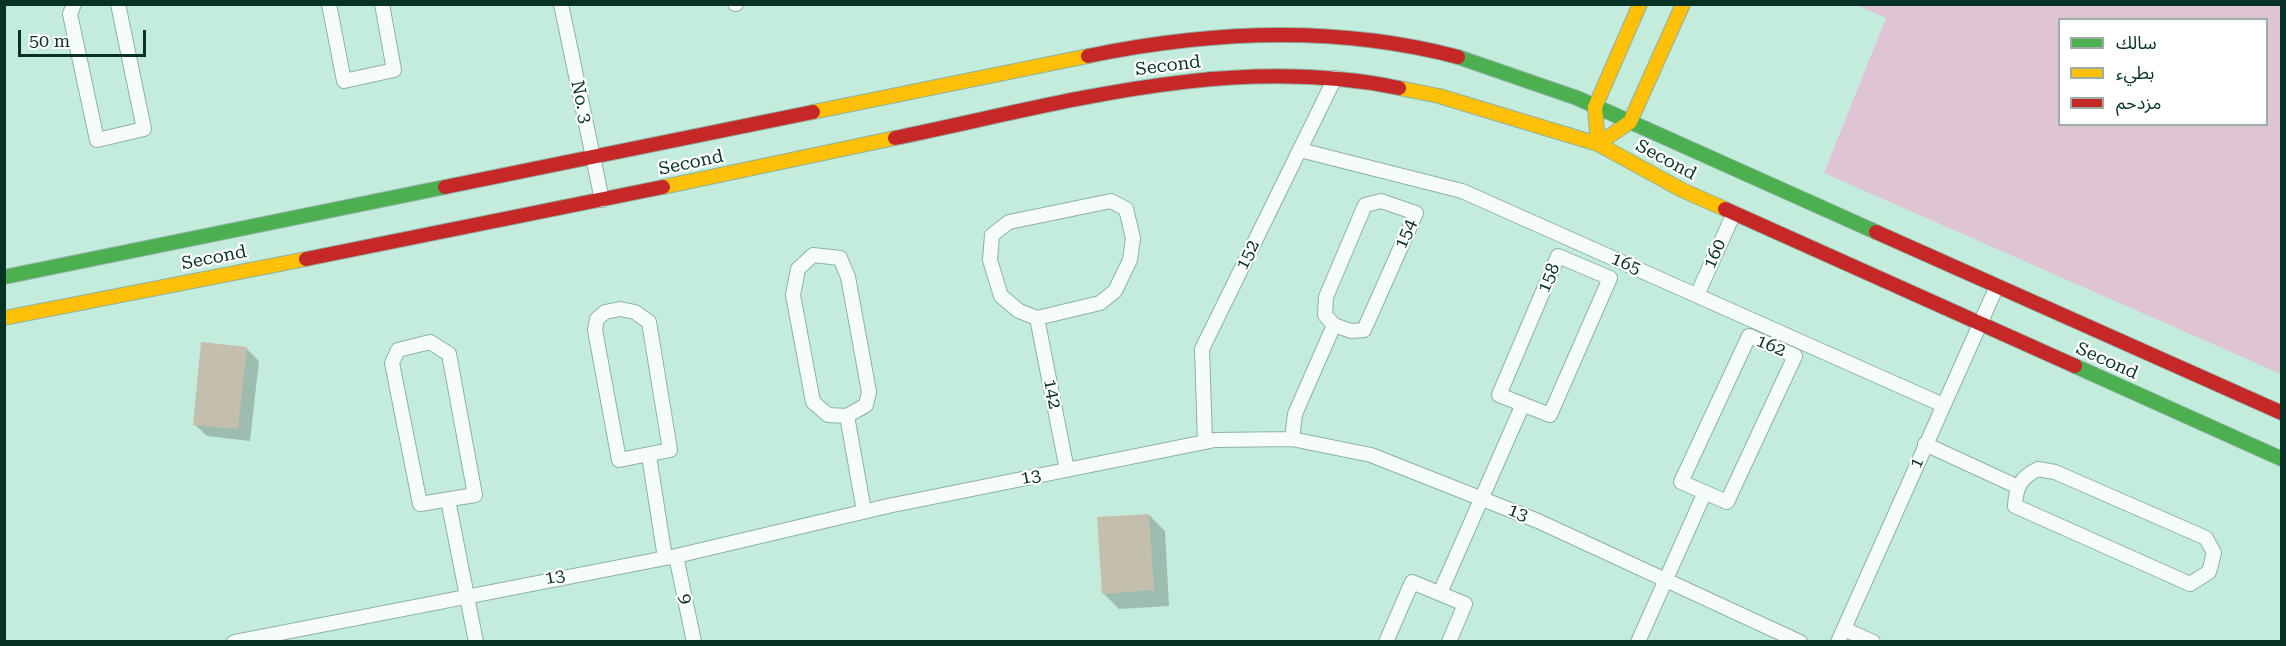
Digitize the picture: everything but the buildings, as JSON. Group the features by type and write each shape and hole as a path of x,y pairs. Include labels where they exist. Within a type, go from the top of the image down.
{"street":[{"path":"74,4 70,14 98,140 144,129 118,4"},
{"path":"329,4 344,81 393,70 381,4"},
{"name":"No. 3","path":"561,4 602,200"},
{"path":"1640,4 1595,107 1598,144 1630,122 1683,4"},
{"name":"Second","path":"4,277 593,159 1120,49 1200,39 1323,37 1381,41 1461,59 1595,107 2282,413"},
{"name":"Second","path":"4,318 602,200 1126,90 1191,80 1257,76 1335,78 1440,96 1598,144 1682,190 2282,459"},
{"name":"152","path":"1205,442 1203,349 1335,78"},
{"name":"165","path":"1300,150 1462,190 1943,405"},
{"path":"1111,201 1126,209 1133,238 1130,260 1115,291 1100,303 1037,318 1018,311 1001,296 990,260 992,235 1009,222 1093,204 1111,201"},
{"name":"154","path":"1381,201 1416,213 1364,330 1351,332 1335,325 1325,315 1326,297 1365,206 1381,201"},
{"name":"160","path":"1697,295 1734,213"},
{"path":"813,255 840,258 848,277 869,392 866,405 847,416 828,415 813,402 793,295 798,269 813,255"},
{"name":"158","path":"1558,256 1610,278 1550,415 1523,404 1499,395 1558,256"},
{"name":"1","path":"1841,635 1997,286"},
{"path":"620,309 635,312 649,322 670,450 649,456 619,460 596,330 597,319 605,312 620,309"},
{"name":"142","path":"1037,318 1066,470"},
{"path":"1292,439 1295,414 1335,325"},
{"name":"162","path":"1749,336 1795,356 1727,502 1706,492 1681,482 1749,336"},
{"path":"430,342 449,354 475,495 448,500 420,504 392,363 398,350 430,342"},
{"path":"1440,593 1523,404"},
{"path":"847,416 864,511"},
{"name":"13","path":"234,642 671,557 864,511 1205,442 1292,439 1371,455 1481,498 1538,521 1800,642"},
{"path":"1925,444 2016,486"},
{"name":"9","path":"649,456 671,557 694,642"},
{"path":"2038,469 2055,471 2206,538 2214,553 2209,572 2190,584 2168,576 2015,506 2016,486 2028,474 2038,469"},
{"path":"1638,642 1706,492"},
{"path":"448,500 476,642"},
{"path":"1386,642 1412,582 1465,604 1449,642"},
{"path":"1841,635 1873,642"}],"shaded area":[{"path":"1857,5 2281,5 2281,374 1824,173 1886,18"}],"traffic: fast":[{"path":"1458,57 1577,98 1876,232"},
{"path":"4,277 445,187"},
{"path":"2075,366 2282,459"}],"traffic: slow":[{"path":"1640,4 1595,107 1598,144 1630,122 1683,4"},
{"path":"813,112 1088,56"},
{"path":"1399,88 1439,96 1598,144 1682,190 1725,209"},
{"path":"663,187 895,138"},
{"path":"4,318 306,259"}],"traffic: jam":[{"path":"1088,56 1180,41 1273,35 1366,40 1458,57"},
{"path":"895,138 1082,98 1208,79 1272,76 1335,79 1399,88"},
{"path":"445,187 813,112"},
{"path":"306,259 663,187"},
{"path":"1725,209 2075,366"},
{"path":"1876,232 2282,413"}]}
